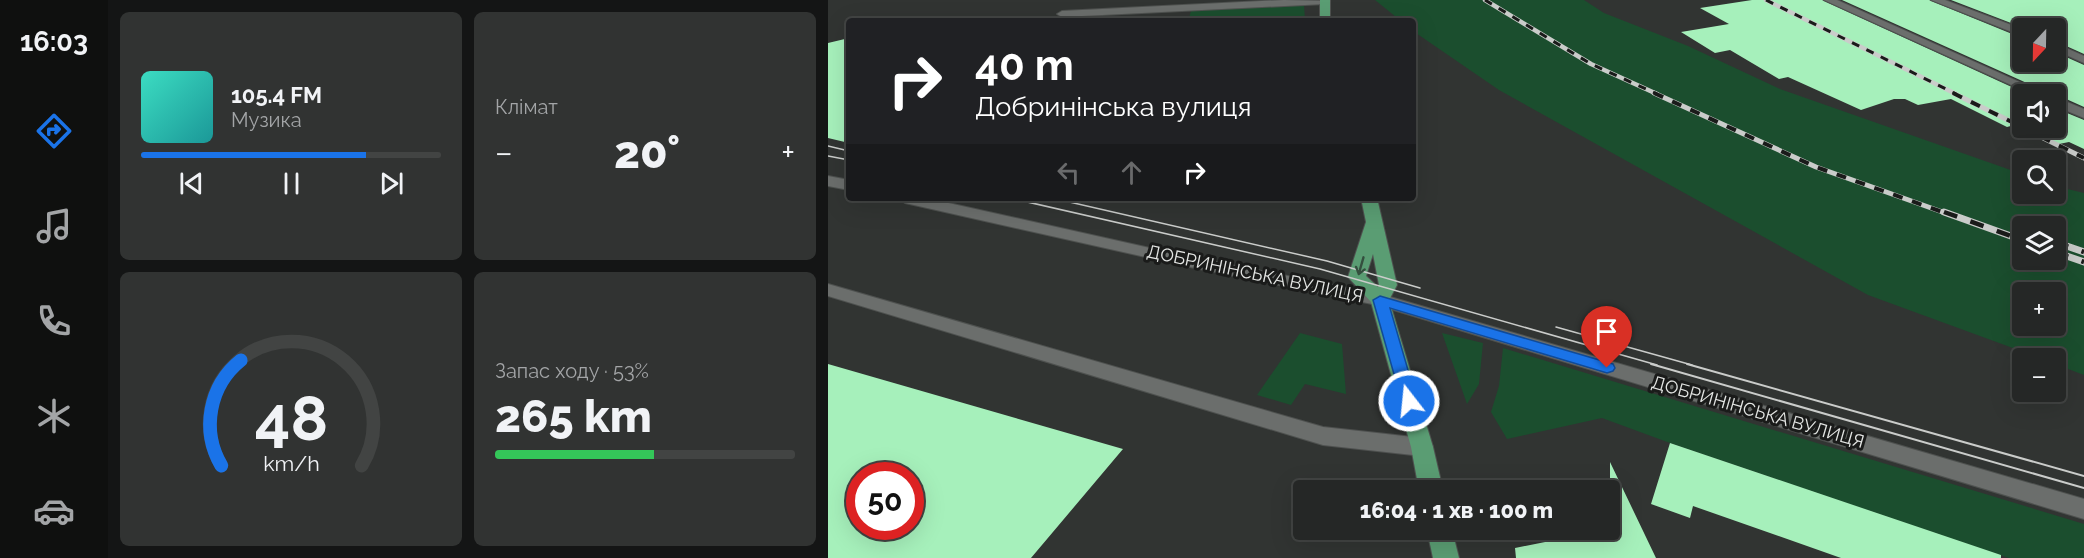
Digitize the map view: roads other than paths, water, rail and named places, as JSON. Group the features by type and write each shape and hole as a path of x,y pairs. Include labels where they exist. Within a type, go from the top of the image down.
{"main road":[{"path":"1325,0 1325,18"},
{"path":"1370,201 1388,285 1380,300"},
{"path":"1373,222 1357,278 1380,300 1422,447 1429,480"},
{"path":"1442,540 1446,558"}],"street":[{"path":"1062,14 1325,0"},
{"path":"1830,0 2018,84"},
{"path":"1936,0 2012,29"},
{"path":"2066,51 2084,60"},
{"path":"2066,106 2084,114"},
{"path":"828,181 846,185"},
{"name":"ДОБРИНІНСЬКА ВУЛИЦЯ","path":"918,201 1190,262 1380,300 2084,508"},
{"path":"828,290 1323,436 1422,447"}],"tram line":[{"path":"828,146 846,150"},
{"path":"828,156 846,159"},
{"path":"1023,201 1320,269 1657,365"},
{"path":"1065,201 1327,261 1420,288"},
{"path":"1556,327 1692,365"},
{"path":"1651,364 2084,488"},
{"path":"1687,364 2084,476"}],"railway":[{"path":"1485,0 1591,64 1657,94"},
{"path":"1766,0 1956,94"},
{"path":"1654,93 1816,167 1948,214"},
{"path":"1953,93 2012,122"},
{"path":"2043,138 2084,158"},
{"path":"1944,212 2012,236"},
{"path":"2066,246 2084,252"},
{"path":"2066,256 2084,262"}]}
